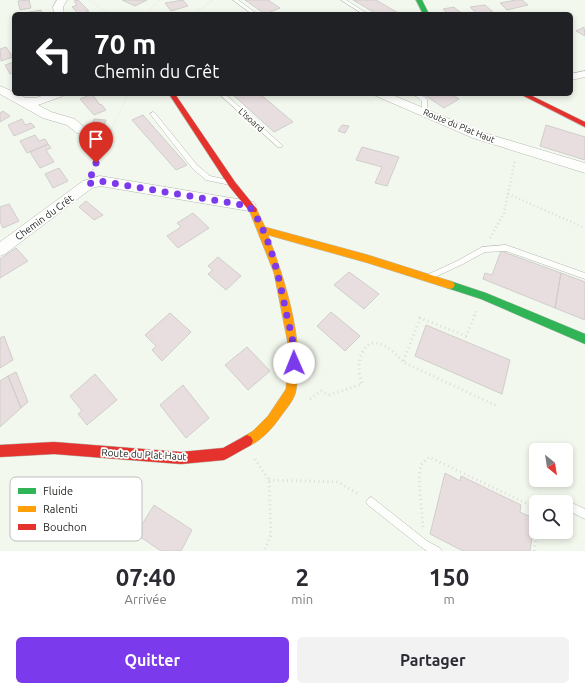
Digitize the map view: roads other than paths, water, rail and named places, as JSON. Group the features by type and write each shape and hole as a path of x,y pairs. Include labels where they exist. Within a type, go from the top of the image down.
{"street":[{"path":"59,12 58,7 62,0"},
{"path":"419,0 425,12"},
{"path":"573,77 585,74"},
{"path":"0,89 12,96"},
{"path":"13,96 46,115 71,122 81,130"},
{"path":"24,102 36,102 56,96"},
{"name":"Route du Plat Haut","path":"0,451 54,448 181,458 224,454 257,435 272,420 291,391 294,349 278,273 262,230 256,216 232,184 173,96"},
{"name":"Route du Plat Haut","path":"385,96 477,135 585,168"},
{"path":"527,96 585,125"},
{"name":"Chemin du Crêt","path":"0,250 88,184 100,181 249,206"},
{"path":"262,230 427,278 483,296 585,339"}],"lane":[{"path":"235,0 252,12"},
{"path":"343,0 363,12"},
{"name":"L'Isoard","path":"224,96 280,146"},
{"path":"419,96 425,100 425,113"},
{"path":"153,114 195,166 208,178 232,184"},
{"path":"427,278 484,249 506,248 585,276"},
{"path":"371,502 424,544 437,551"},
{"path":"573,508 585,514"}]}
